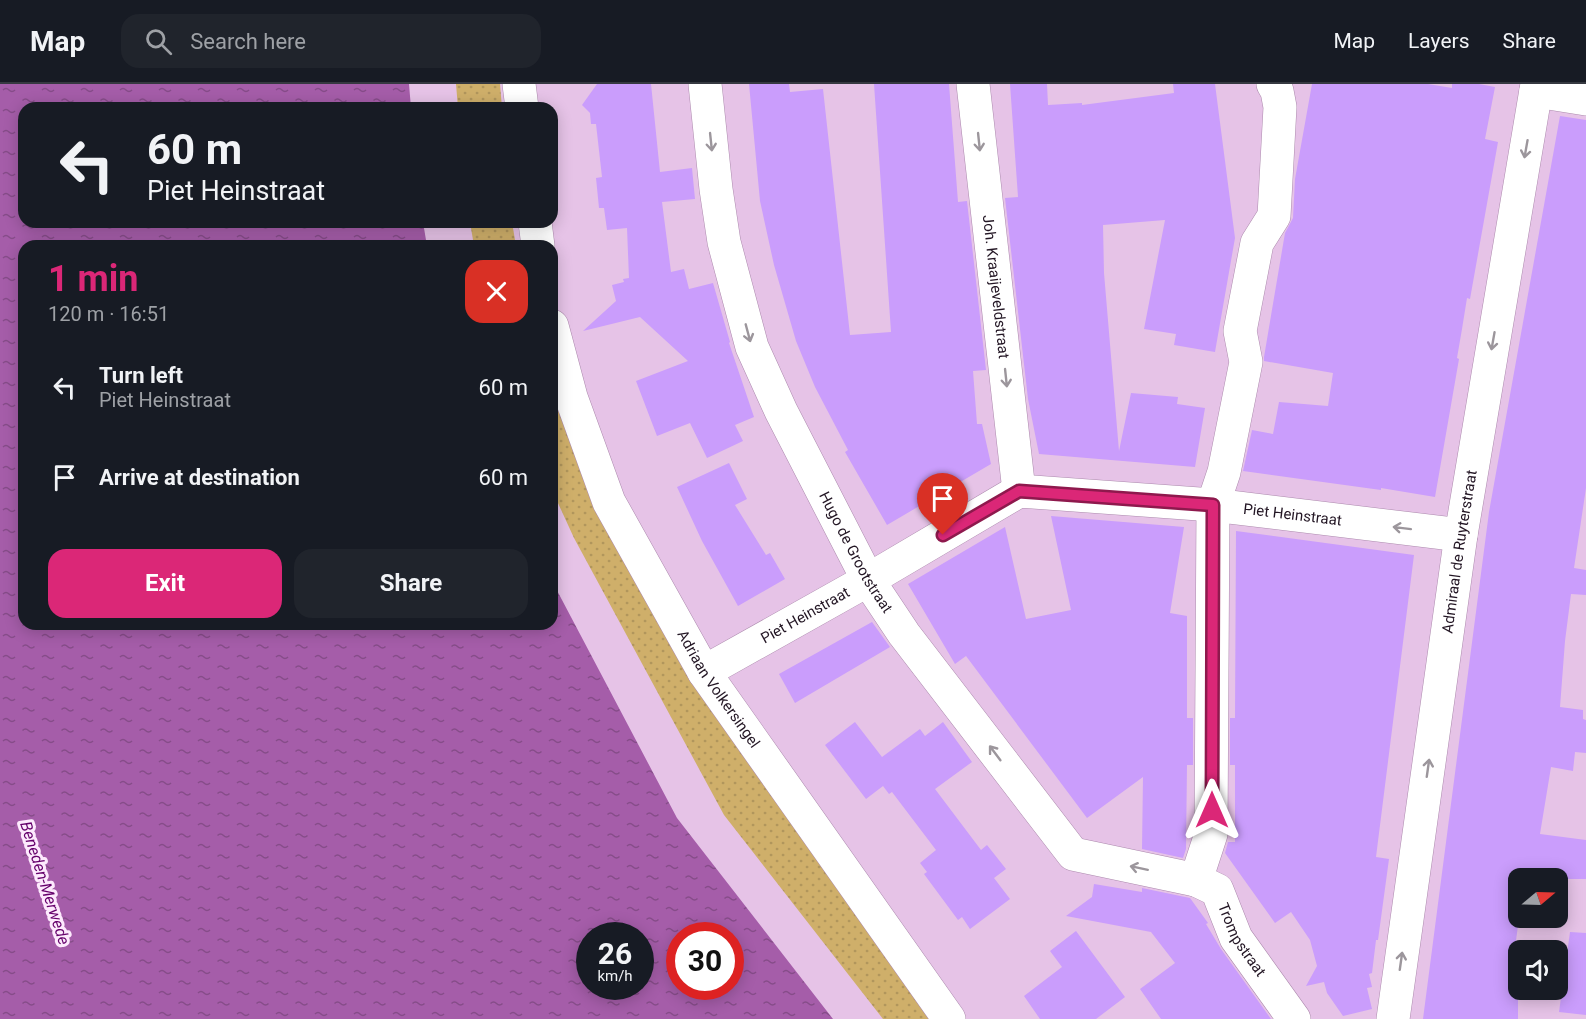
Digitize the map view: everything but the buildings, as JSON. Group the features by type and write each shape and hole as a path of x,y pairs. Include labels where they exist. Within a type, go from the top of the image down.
{"street":[{"path":"519,84 521,102"},
{"name":"Hugo de Grootstraat","path":"705,84 724,242 752,347 781,411 868,580 904,634 1073,854 1196,880"},
{"name":"Joh. Kraaijeveldstraat","path":"973,84 1019,491"},
{"path":"1196,880 1211,834 1213,505 1224,472 1246,362 1240,331 1257,243 1274,216 1280,107 1274,84"},
{"path":"1536,87 1586,99"},
{"name":"Admiraal de Ruyterstraat","path":"1393,1019 1461,535 1536,87"},
{"name":"Adriaan Volkersingel","path":"558,348 571,396 609,502 704,672 949,1019"},
{"name":"Piet Heinstraat","path":"704,672 868,580 1019,491 1213,505 1461,535"},
{"name":"Trompstraat","path":"1196,880 1217,890 1236,938 1294,1019"}],"shaded area":[{"path":"456,84 500,84 502,102 458,102"},
{"path":"471,228 513,228 515,240 473,240"},
{"path":"558,379 613,505 945,1019 883,1019 724,815 574,538 558,503"}],"water":[{"name":"Beneden-Merwede","path":"0,84 409,84 410,102 18,102 18,228 424,228 426,240 18,240 18,630 558,630 558,592 677,818 833,1019 0,1019"}],"route":[{"path":"943,535 1019,491 1213,505 1212,810"}]}
